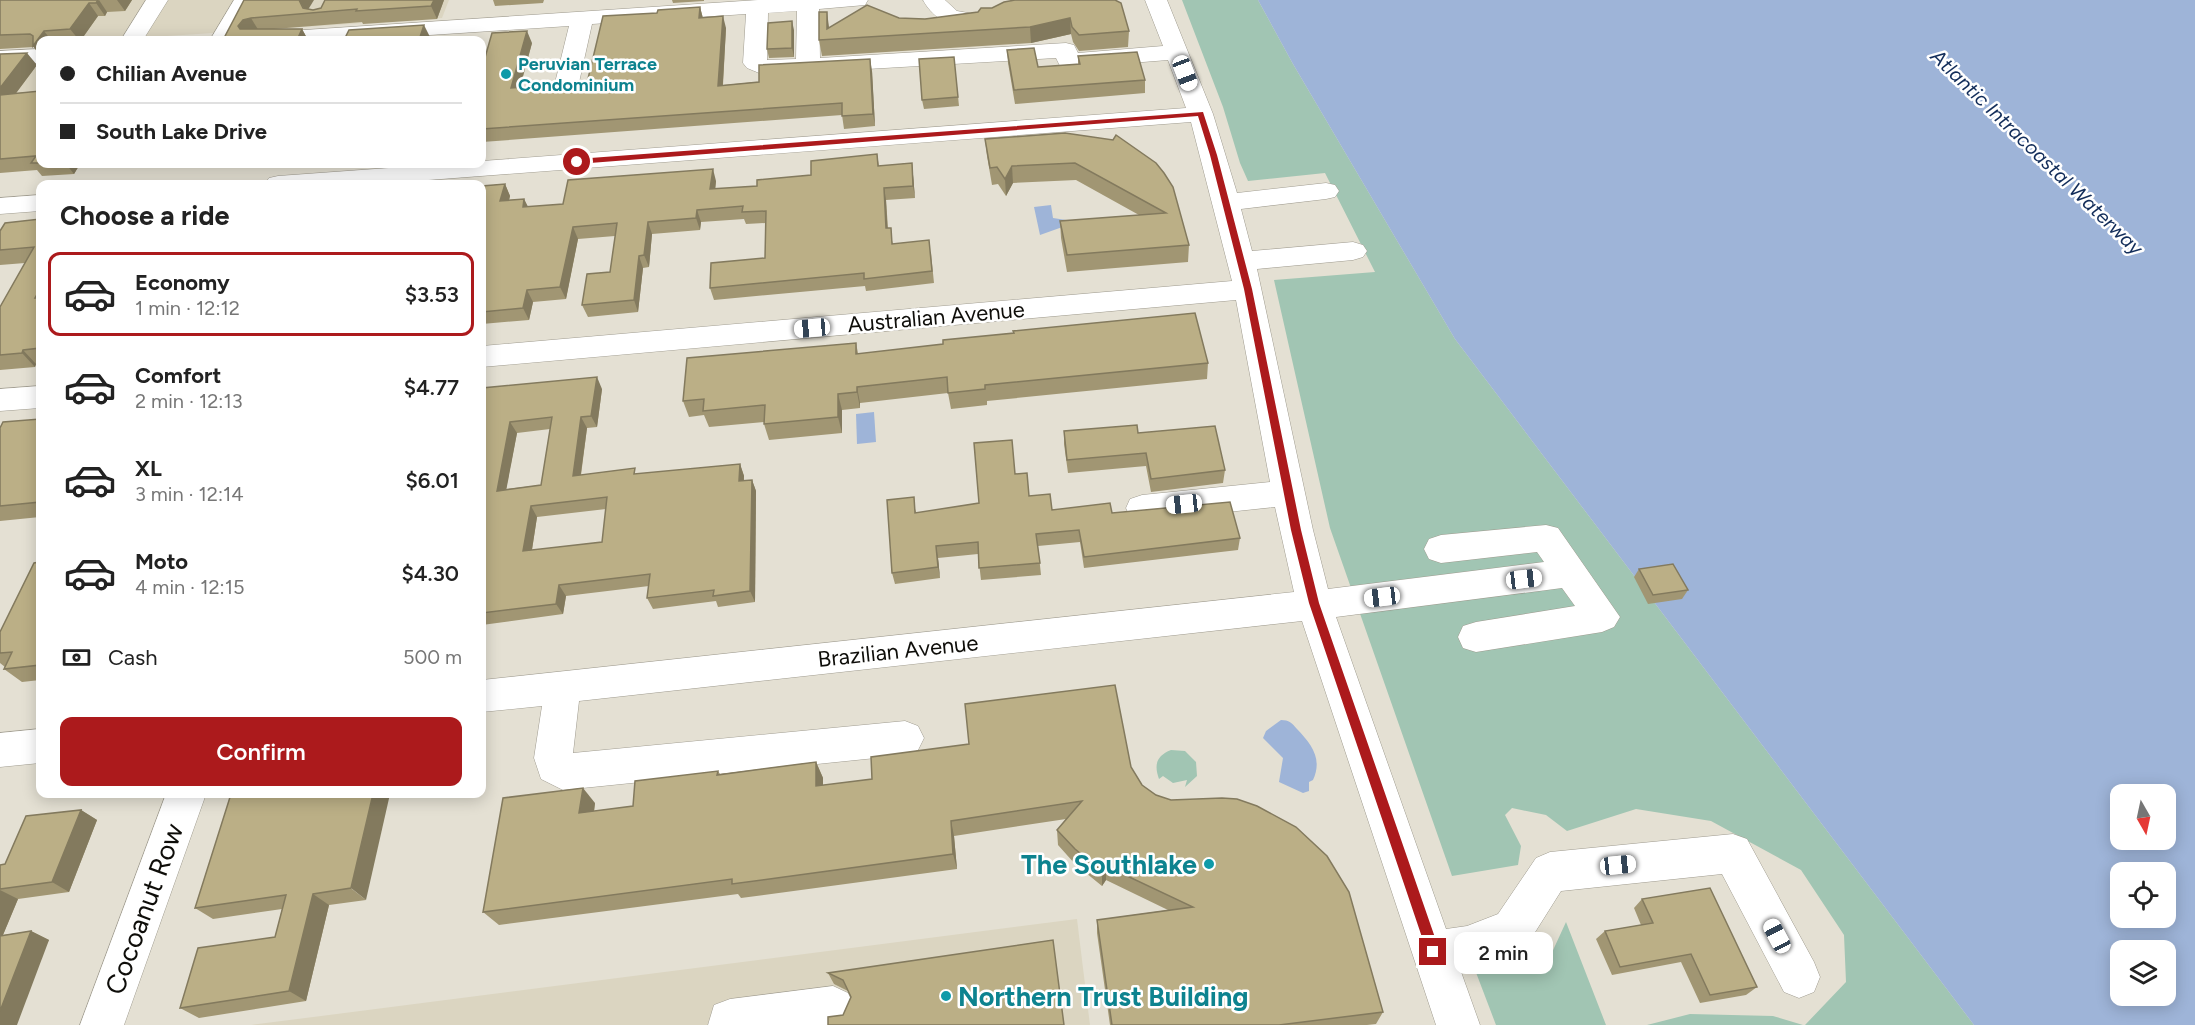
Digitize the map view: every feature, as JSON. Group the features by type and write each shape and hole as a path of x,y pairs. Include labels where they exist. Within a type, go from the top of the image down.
{"street":[{"path":"134,36 157,0"},
{"path":"223,36 245,0"},
{"path":"313,36 857,0"},
{"path":"934,0 939,10 948,16 984,16"},
{"path":"1156,0 1201,114 1226,202 1248,289 1289,493 1314,603 1458,1025"},
{"path":"808,3 808,65"},
{"path":"757,7 755,63 757,66 1066,50 1068,61 1176,52"},
{"path":"566,87 582,18"},
{"path":"0,58 36,56"},
{"path":"330,180 1201,114"},
{"path":"1226,202 1326,191"},
{"path":"0,206 36,203"},
{"path":"1241,261 1353,251"},
{"name":"Australian Avenue","path":"486,357 1248,289"},
{"path":"0,400 36,397"},
{"path":"1142,508 1289,493"},
{"path":"1441,549 1546,538 1602,617 1476,637"},
{"name":"Brazilian Avenue","path":"486,696 1571,573"},
{"path":"563,687 553,758 555,767 563,772 905,738"},
{"path":"0,750 36,746"},
{"name":"Cocoanut Row","path":"102,1025 185,798"},
{"path":"1433,952 1467,947 1512,930 1550,872 1733,853 1799,977"},
{"path":"722,1024 834,1008"}],"shaded area":[{"path":"0,0 449,0 442,18 166,36 36,36"},
{"path":"36,68 36,124 0,127 0,71"},
{"path":"1077,919 1090,1025 251,1025"}],"green space":[{"path":"1182,0 1258,0 1293,64 1455,339 1974,1025 1805,1025 1846,982 1844,935 1801,870 1711,821 1636,809 1567,831 1546,815 1512,808 1505,815 1521,846 1518,865 1452,876 1330,528 1274,280 1375,272 1325,173 1248,181 1240,163 1223,107"},
{"path":"1171,750 1185,751 1196,762 1197,776 1185,787 1187,780 1173,783 1163,776 1159,779 1157,765 1159,758"},
{"path":"1566,922 1606,1025 1496,1025 1472,962 1510,955 1543,972"},
{"path":"1690,1014 1773,1016 1803,1025 1647,1025"}],"water":[{"name":"Atlantic Intracoastal Waterway","path":"1258,0 2195,0 2195,1025 1974,1025 1455,339 1293,64"},
{"path":"1051,205 1053,218 1066,220 1068,225 1040,235 1034,207"},
{"path":"874,412 876,442 857,444 856,414"},
{"path":"1281,720 1294,725 1314,752 1317,765 1313,780 1309,782 1309,791 1303,793 1279,782 1283,758 1263,738 1266,731"}],"building":[{"path":"0,0 98,0 96,3 89,3 70,29 44,31 40,36 36,36 33,46 33,36 30,34 0,35"},
{"path":"244,0 299,0 303,8 313,10 321,8 325,0 434,0 431,6 356,11 357,9 251,18 243,20 238,26 240,29 302,29 299,36 225,36"},
{"path":"1015,0 1115,0 1121,3 1129,31 1079,35 1072,27 1070,18 1030,27 819,40 819,12 827,12 827,29 867,5 899,18 925,19 978,12 981,8 992,8"},
{"path":"700,7 699,18 723,16 718,86 759,82 759,65 870,59 873,114 842,116 842,103 486,129 486,54 492,33 527,31 511,88 587,83 603,16 657,13 658,10"},
{"path":"792,21 792,48 767,49 768,23"},
{"path":"424,25 420,36 346,36 349,30"},
{"path":"1034,48 1038,67 1080,64 1078,56 1137,52 1145,80 1014,90 1007,50"},
{"path":"27,53 0,88 0,54"},
{"path":"954,57 958,97 922,100 919,59"},
{"path":"36,91 36,156 0,159 0,95"},
{"path":"1065,133 1113,140 1116,135 1156,163 1173,187 1189,245 1067,255 1060,221 1166,213 1075,163 1012,166 1005,179 997,167 990,168 985,139"},
{"path":"877,154 878,166 912,163 913,186 884,188 886,228 891,228 892,244 929,240 932,271 864,279 864,273 710,288 711,263 765,258 766,211 742,212 743,206 697,210 696,218 648,222 644,255 639,256 634,300 582,305 587,274 610,272 617,223 573,227 560,287 527,290 523,308 486,312 486,186 505,184 500,201 524,199 523,207 563,204 568,180 713,169 710,189 757,186 757,180 811,175 811,161"},
{"path":"36,219 36,348 23,350 22,353 0,355 0,307 34,247 0,250 0,231 5,223"},
{"path":"1195,313 1208,363 985,385 985,389 948,393 947,377 857,387 857,392 838,394 838,417 764,424 765,405 703,411 704,399 683,401 687,358 856,343 856,354 943,344 943,340 1014,333 1013,331"},
{"path":"597,377 591,416 581,417 573,476 635,468 634,474 740,464 739,481 752,480 750,591 713,596 714,590 647,598 650,574 559,585 556,604 486,613 486,388","holes":["552,417 541,485 497,491 510,422","607,497 602,542 523,551 531,506"]},
{"path":"36,419 36,502 0,506 0,428 3,422"},
{"path":"1137,425 1138,433 1215,426 1225,470 1151,479 1146,453 1067,460 1064,431"},
{"path":"1012,440 1015,474 1027,473 1029,496 1050,494 1052,510 1110,503 1112,513 1230,502 1240,538 1084,557 1079,530 1036,534 1040,563 979,568 978,542 936,546 938,567 892,573 887,500 914,497 915,513 979,503 974,443"},
{"path":"36,563 36,665 4,669 12,652 0,653 0,632"},
{"path":"1673,564 1688,590 1653,595 1639,569"},
{"path":"1115,685 1131,767 1142,785 1156,795 1171,800 1237,799 1257,806 1296,827 1327,856 1349,892 1383,1012 1279,1025 1112,1025 1097,920 1193,907 1106,866 1102,871 1075,849 1057,830 1082,801 951,821 953,854 732,884 732,879 483,912 503,798 583,788 579,813 633,806 635,781 718,771 717,775 816,762 816,786 872,779 871,757 969,744 965,704"},
{"path":"230,798 372,798 351,888 313,894 289,991 180,1008 198,948 275,937 286,895 195,908"},
{"path":"81,810 52,882 0,889 0,865 5,864 26,816"},
{"path":"1710,888 1757,987 1710,995 1691,954 1620,967 1605,931 1653,923 1642,899"},
{"path":"31,931 0,1011 0,936"},
{"name":"Northern Trust Building","path":"1053,940 1064,1025 828,1025 828,1017 843,1015 851,997 843,980 828,973"}],"place":[{"name":"Peruvian Terrace Condominium","path":"506,74"},
{"name":"The Southlake","path":"1209,864"},
{"name":"Northern Trust Building","path":"946,996"}],"route":[{"path":"577,162 1201,114 1214,155 1248,289 1296,530 1314,603 1433,952"}]}
